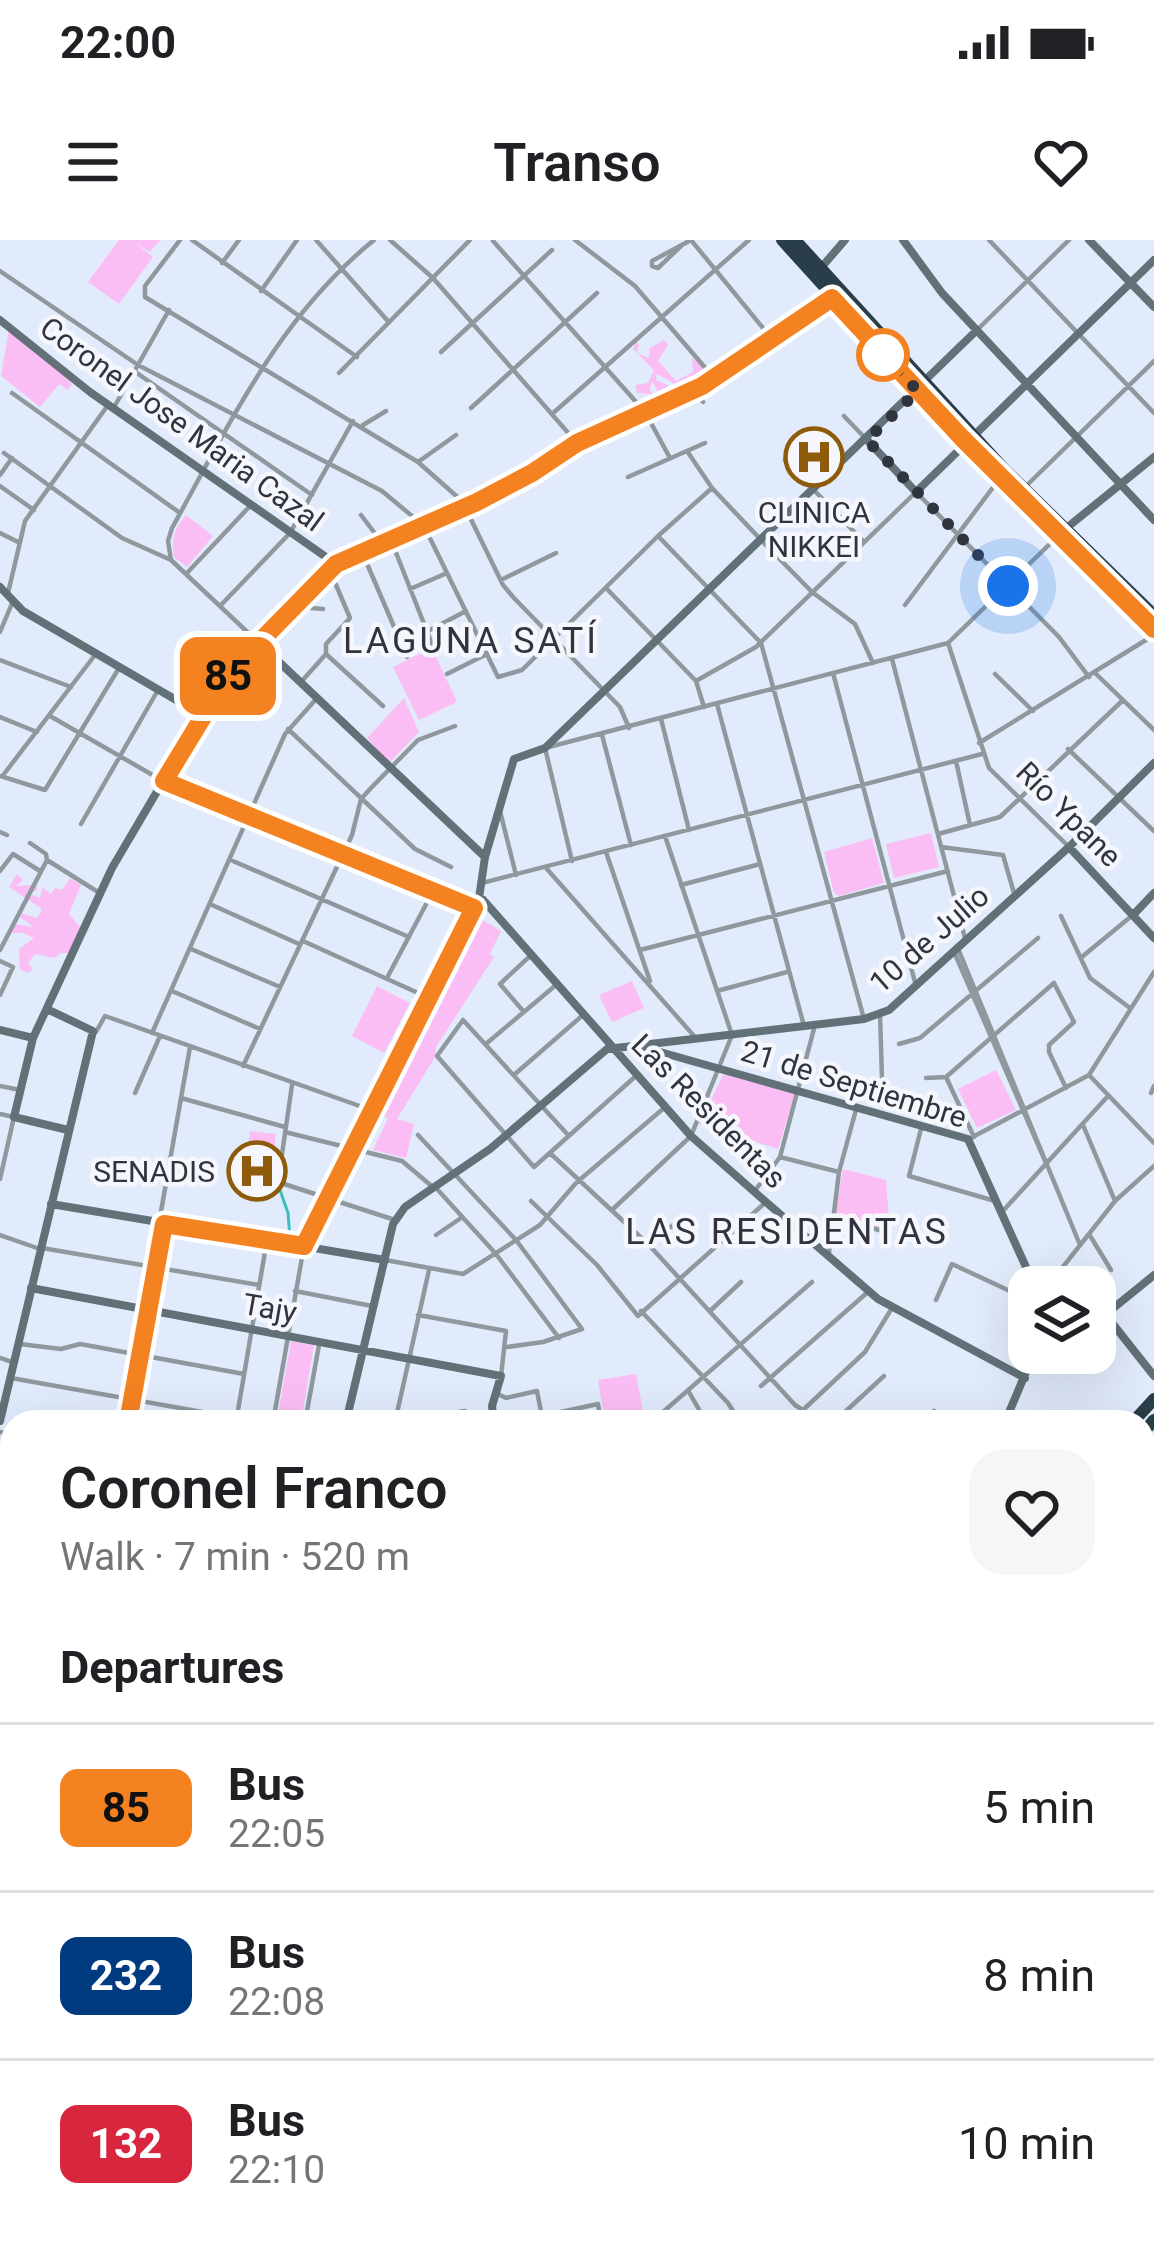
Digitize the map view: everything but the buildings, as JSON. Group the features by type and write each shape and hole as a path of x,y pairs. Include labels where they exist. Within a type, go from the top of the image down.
{"highway":[{"path":"782,240 832,298 1024,488 1154,632"},
{"path":"794,240 921,387"},
{"path":"970,439 1000,477 1154,615"}],"street":[{"path":"180,240 143,292 418,462 465,508 501,580 620,707 629,728"},
{"path":"192,240 357,358"},
{"path":"222,262 238,240"},
{"path":"261,290 297,240"},
{"path":"316,240 387,320"},
{"path":"171,560 169,535 261,364 340,268 374,240"},
{"path":"392,240 433,278 577,443"},
{"path":"339,373 470,240"},
{"path":"575,240 635,286 714,378"},
{"path":"682,246 658,268 652,266 652,261 691,240 772,339"},
{"path":"552,413 749,240"},
{"path":"820,269 845,240"},
{"path":"903,240 941,292 1154,520"},
{"path":"989,240 1154,413"},
{"path":"545,748 763,542 1069,240"},
{"path":"1089,240 1154,307"},
{"path":"493,241 607,365 645,412 670,458"},
{"path":"441,352 553,250"},
{"path":"696,681 760,643 1154,260"},
{"path":"0,271 313,495"},
{"path":"471,408 597,293"},
{"path":"0,1178 33,1038 101,894 127,840 202,715 231,671 258,642 333,568 465,508 577,443 694,389 832,298"},
{"path":"0,632 25,521 111,407 169,310"},
{"name":"Coronel Jose Maria Cazal","path":"0,320 333,568"},
{"path":"1024,488 1154,361"},
{"path":"136,368 372,484 424,526 498,677 522,670 712,488"},
{"path":"694,389 703,402"},
{"path":"12,393 180,513"},
{"path":"363,425 386,411"},
{"path":"844,416 1092,675 1154,730"},
{"path":"221,605 290,533 354,420"},
{"path":"418,462 456,435"},
{"path":"628,477 705,443"},
{"path":"687,451 712,488 763,542 812,592 855,624 873,663"},
{"path":"4,452 122,538 171,560 187,573 389,770 485,856"},
{"path":"274,1410 304,1246 427,997 478,905 478,884 514,758 948,643 1062,532 1154,457"},
{"path":"0,475 11,458"},
{"path":"785,460 864,542"},
{"path":"905,604 1000,477"},
{"path":"0,486 34,510"},
{"path":"187,573 250,506"},
{"path":"361,515 387,542 432,644"},
{"path":"0,533 19,542"},
{"path":"658,536 760,643 864,1019"},
{"path":"362,552 407,657"},
{"path":"501,580 556,553"},
{"path":"301,682 326,654 326,644 348,622 350,613 333,568"},
{"path":"410,589 447,573"},
{"path":"607,589 696,681 704,707"},
{"path":"7,594 95,655 202,715"},
{"path":"302,599 311,608 323,609"},
{"path":"428,631 466,611"},
{"path":"979,743 1154,632"},
{"name":"Río Ypane","path":"948,643 982,754 1017,799 1154,938"},
{"path":"326,654 383,706"},
{"path":"95,655 1,776 45,790 119,668"},
{"path":"447,674 487,655"},
{"path":"892,659 974,991 1080,1244"},
{"path":"0,661 71,687"},
{"path":"833,673 916,986"},
{"path":"995,674 1033,711"},
{"path":"81,824 158,690"},
{"path":"152,1033 288,729 317,698"},
{"path":"938,834 1000,817 1122,701"},
{"path":"717,704 789,971 810,1026 800,1090 780,1156 754,1192"},
{"path":"50,716 164,781 342,857 478,905"},
{"path":"0,717 37,733"},
{"path":"661,718 689,830"},
{"path":"243,1066 352,835 361,800 418,740 455,726"},
{"path":"288,729 418,852 451,867"},
{"path":"602,734 631,845"},
{"path":"545,748 572,861"},
{"path":"1068,749 1154,831"},
{"path":"478,884 982,754"},
{"path":"956,760 970,825"},
{"name":"10 de Julio","path":"612,1049 880,1014 1069,848 1154,763"},
{"path":"499,807 516,875"},
{"path":"613,1210 691,1136 732,1035 665,836"},
{"path":"0,950 47,860 30,843"},
{"path":"941,847 1003,855 1015,895"},
{"path":"606,852 652,987"},
{"path":"0,871 13,854 40,871"},
{"path":"47,860 101,894"},
{"path":"232,861 410,937"},
{"path":"681,885 760,864"},
{"path":"546,868 698,1040"},
{"path":"640,950 948,871"},
{"path":"387,979 432,892"},
{"path":"1081,958 1154,893"},
{"path":"212,904 427,997"},
{"name":"Las Residentas","path":"478,905 505,927 691,1136 829,1258 892,1308 1025,1378"},
{"path":"1061,916 1096,986 1130,1008"},
{"path":"899,1044 920,1038 1038,938"},
{"path":"191,949 281,988"},
{"path":"524,1012 500,984 530,956"},
{"path":"0,961 13,967 0,995"},
{"path":"717,991 789,971"},
{"path":"971,1138 1089,1075 1154,972"},
{"path":"926,1078 946,1077 1054,983 1074,1022 1049,1045 1066,1088"},
{"path":"486,1044 556,985"},
{"path":"172,991 261,1030"},
{"path":"47,1009 93,1031"},
{"path":"880,1014 881,1079"},
{"path":"514,1075 584,1015"},
{"path":"2,1410 93,1031 105,1016 370,1110"},
{"path":"569,1136 464,1020 437,1057 535,1167 637,1075"},
{"path":"0,1030 33,1038"},
{"path":"135,1093 160,1036"},
{"path":"130,1410 190,1047"},
{"name":"21 de Septiembre","path":"643,1047 971,1138"},
{"path":"349,1410 395,1220 542,1107 607,1048 612,1049"},
{"path":"1089,1075 1154,1143"},
{"name":"21 de Septiembre","path":"946,1077 1025,1266"},
{"path":"292,1084 277,1181 395,1220"},
{"path":"0,1086 20,1090"},
{"path":"1000,1213 1108,1096"},
{"path":"181,1098 407,1163 496,1254 559,1338"},
{"path":"829,1258 838,1172 857,1106"},
{"path":"51,1204 463,1274 548,1216 580,1180 664,1108"},
{"path":"0,1114 68,1130"},
{"path":"922,1124 909,1176 995,1201"},
{"path":"1083,1125 1115,1201"},
{"path":"418,1136 516,1240 582,1329 507,1347"},
{"path":"551,1154 649,1245 802,1410 865,1352 892,1308"},
{"path":"780,1156 838,1172"},
{"path":"1063,1266 1115,1201 1154,1166"},
{"path":"531,1201 733,1410"},
{"path":"640,1314 766,1202"},
{"path":"830,1216 889,1233"},
{"path":"436,1235 463,1217"},
{"path":"649,1245 683,1217"},
{"path":"0,1234 41,1249 260,1285"},
{"path":"1089,1234 1109,1266"},
{"path":"238,1410 267,1240"},
{"path":"936,1300 952,1264 1008,1290"},
{"path":"397,1410 429,1268"},
{"path":"1116,1305 1154,1275"},
{"path":"710,1311 741,1282"},
{"path":"666,1410 812,1282"},
{"name":"Tajy","path":"31,1288 501,1376"},
{"path":"295,1291 375,1306"},
{"path":"760,1386 869,1291"},
{"path":"418,1315 506,1331 507,1347 492,1410"},
{"path":"1116,1328 1154,1376"},
{"path":"306,1410 320,1341"},
{"path":"16,1344 61,1349 80,1344 244,1374"},
{"path":"0,1358 12,1362"},
{"path":"1010,1410 1026,1374"},
{"path":"847,1410 884,1376"},
{"path":"9,1378 184,1410"},
{"path":"497,1394 506,1398 537,1391 541,1410"},
{"path":"689,1392 699,1410"}],"shaded area":[{"path":"119,240 160,240 150,252 135,243 153,257 119,304 88,282"},
{"path":"9,329 66,376 72,384 68,390 59,384 40,407 1,376"},
{"path":"664,340 668,345 658,361 676,381 693,372 692,358 704,364 704,369 699,380 684,389 657,374 656,380 668,385 669,395 662,399 652,381 650,390 658,401 653,405 642,399 651,400 650,394 637,393 635,385 648,383 654,370 637,353 649,358 650,348"},
{"path":"186,515 213,536 187,567 174,557 173,544"},
{"path":"432,648 457,702 419,720 393,667"},
{"path":"404,698 419,732 389,763 367,738"},
{"path":"931,833 939,867 894,878 886,844"},
{"path":"872,838 884,883 839,896 834,893 824,852"},
{"path":"17,874 23,880 16,886 37,885 29,894 40,898 42,887 51,894 55,888 62,890 70,878 81,885 69,914 81,928 74,953 54,958 35,954 28,973 20,969 19,949 34,938 11,933 15,924 33,927 21,913 37,918 42,909 9,887"},
{"path":"476,916 501,931 490,954 494,957 397,1119 414,1124 406,1158 373,1150 388,1118 373,1113"},
{"path":"632,981 644,1008 612,1022 599,995"},
{"path":"377,986 410,1003 384,1053 352,1036"},
{"path":"996,1070 1016,1110 977,1128 958,1089"},
{"path":"724,1073 795,1094 778,1149 699,1124"},
{"path":"250,1131 276,1134 270,1183 244,1180"},
{"path":"843,1169 886,1180 890,1230 835,1215"},
{"path":"291,1341 314,1345 303,1410 279,1410"},
{"path":"636,1374 643,1410 603,1410 598,1380"}],"waterway":[{"path":"279,1187 290,1238"}],"bus line":[{"name":"85","path":"130,1410 164,1224 304,1246 474,908 164,781 231,671 336,564 477,502 577,443 702,386 832,298 962,438 1154,629"}],"place":[{"name":"CLINICA NIKKEI","path":"814,457"},
{"name":"SENADIS","path":"257,1171"}],"district":[{"name":"LAGUNA SATÍ","path":"471,641"},
{"name":"LAS RESIDENTAS","path":"787,1232"}],"route":[{"path":"883,355 918,391 867,440 1008,586"}]}
